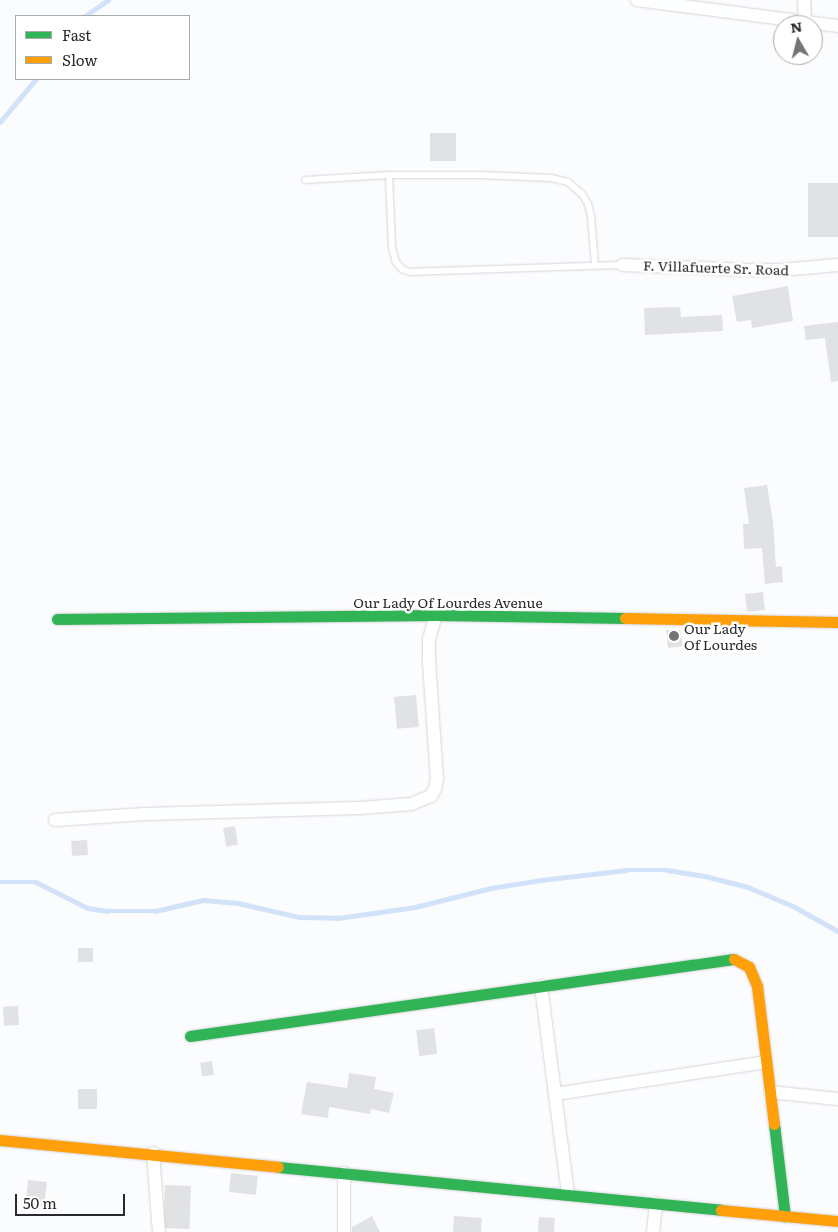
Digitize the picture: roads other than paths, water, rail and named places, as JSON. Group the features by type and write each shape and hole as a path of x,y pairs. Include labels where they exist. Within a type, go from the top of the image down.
{"street":[{"path":"637,0 704,5 773,17"},
{"path":"804,0 805,15"},
{"path":"823,24 838,26"},
{"name":"F. Villafuerte Sr. Road","path":"623,265 781,270 838,265"},
{"path":"55,820 163,813 360,808 411,804 430,796 436,789 437,778 429,662 429,640 436,615"},
{"name":"Our Lady Of Lourdes Avenue","path":"57,619 436,615 838,622"},
{"path":"190,1036 723,959 742,962 749,967 757,986 785,1216"},
{"path":"541,986 568,1194"},
{"path":"555,1094 766,1062"},
{"path":"770,1092 838,1099"},
{"path":"0,1140 153,1153 838,1221"},
{"path":"153,1153 159,1232"},
{"path":"344,1172 344,1232"},
{"path":"653,1232 656,1203"}],"lane":[{"path":"305,180 389,175 517,176 551,178 568,182 582,194 588,204 591,216 595,265"},
{"path":"389,175 392,248 396,262 402,269 423,274 623,265"}],"waterway":[{"path":"86,15 108,0"},
{"path":"0,122 35,80"},
{"path":"0,882 36,882 88,908 107,911 155,911 203,900 238,903 299,917 338,918 415,907 491,888 541,880 626,870 667,870 705,876 748,887 793,906 838,931"}],"place":[{"name":"Our Lady Of Lourdes","path":"674,636"}]}
